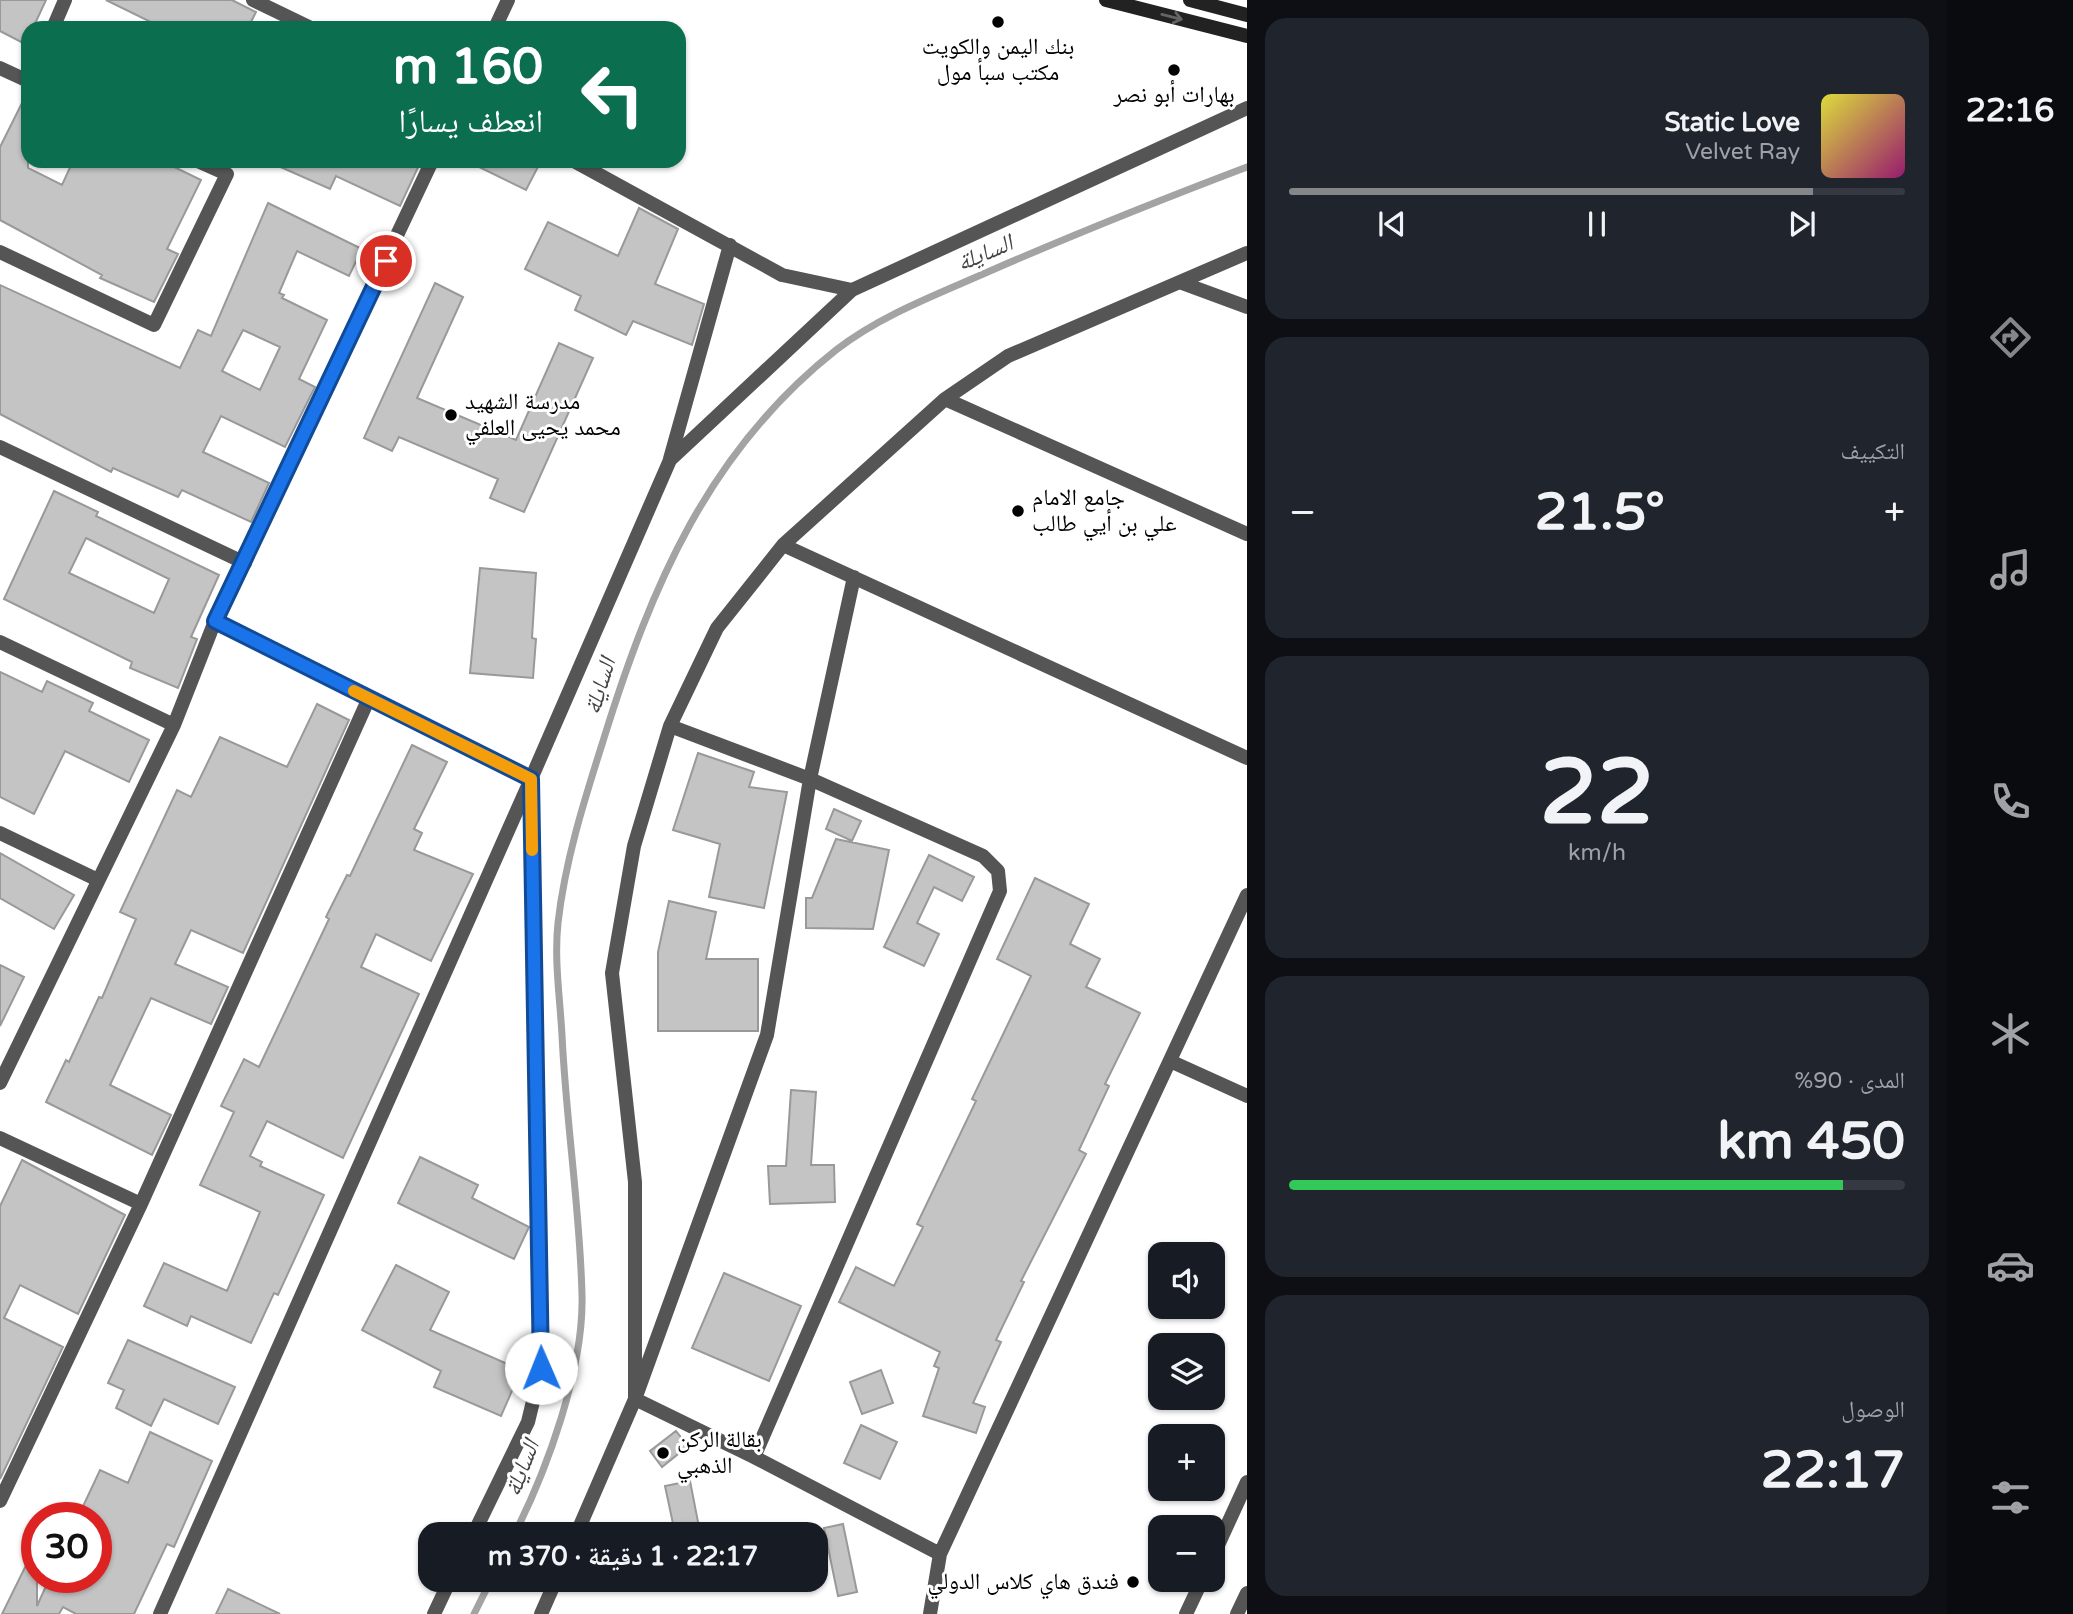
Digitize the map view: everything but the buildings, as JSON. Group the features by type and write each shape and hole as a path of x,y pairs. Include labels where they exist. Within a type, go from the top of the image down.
{"street":[{"path":"56,21 65,0"},
{"path":"253,0 297,21"},
{"path":"498,21 508,0"},
{"path":"1106,0 1247,36"},
{"path":"1189,0 1247,15"},
{"path":"0,68 21,78"},
{"path":"670,460 852,290 1247,108"},
{"path":"0,253 154,325 227,174 214,168"},
{"path":"0,1083 173,725 215,621 429,168"},
{"path":"587,168 782,275 852,290"},
{"path":"160,1614 670,460 730,245"},
{"path":"635,1399 635,1182 612,973 634,846 670,726 718,628 783,545 945,399 1008,356 1247,253"},
{"path":"1182,283 1247,307"},
{"path":"945,399 1247,534"},
{"path":"0,447 245,562"},
{"path":"783,545 1247,758"},
{"path":"582,1522 635,1399 767,1035 810,779 854,577"},
{"path":"215,621 531,779"},
{"path":"0,642 173,725"},
{"path":"0,1501 141,1204 369,698"},
{"path":"670,726 810,779 983,856 998,871 1000,891 754,1457"},
{"path":"479,1522 528,1422 541,1368 531,779"},
{"path":"0,833 98,880"},
{"path":"930,1614 940,1554 1247,895"},
{"path":"1170,1061 1247,1096"},
{"path":"0,1138 141,1204"},
{"path":"635,1399 754,1457 940,1554"},
{"path":"1225,1530 1247,1482"},
{"path":"434,1614 444,1592"},
{"path":"541,1614 551,1592"},
{"path":"1186,1614 1196,1592"},
{"path":"1237,1614 1247,1593"}],"waterway":[{"name":"السايلة","path":"520,1522 551,1450 561,1418 577,1355 581,1324 579,1230 557,965 561,899 583,806 622,682 664,576 690,525 719,477 752,432 791,389 853,338 910,306 950,288 1247,167"},
{"name":"السايلة","path":"474,1614 485,1592"}],"slow traffic":[{"path":"354,691 531,779 532,850"}],"place":[{"name":"بنك اليمن والكويت مكتب سبأ مول","path":"998,22"},
{"name":"بهارات أبو نصر","path":"1174,70"},
{"name":"مدرسة الشهيد محمد يحيى العلفي","path":"451,415"},
{"name":"جامع الامام علي بن أيي طالب","path":"1018,511"},
{"name":"بقالة الركن الذهبي","path":"663,1453"},
{"name":"فندق هاي كلاس الدولي","path":"1133,1582"}],"route":[{"path":"386,261 215,621 531,779 541,1368"}]}
